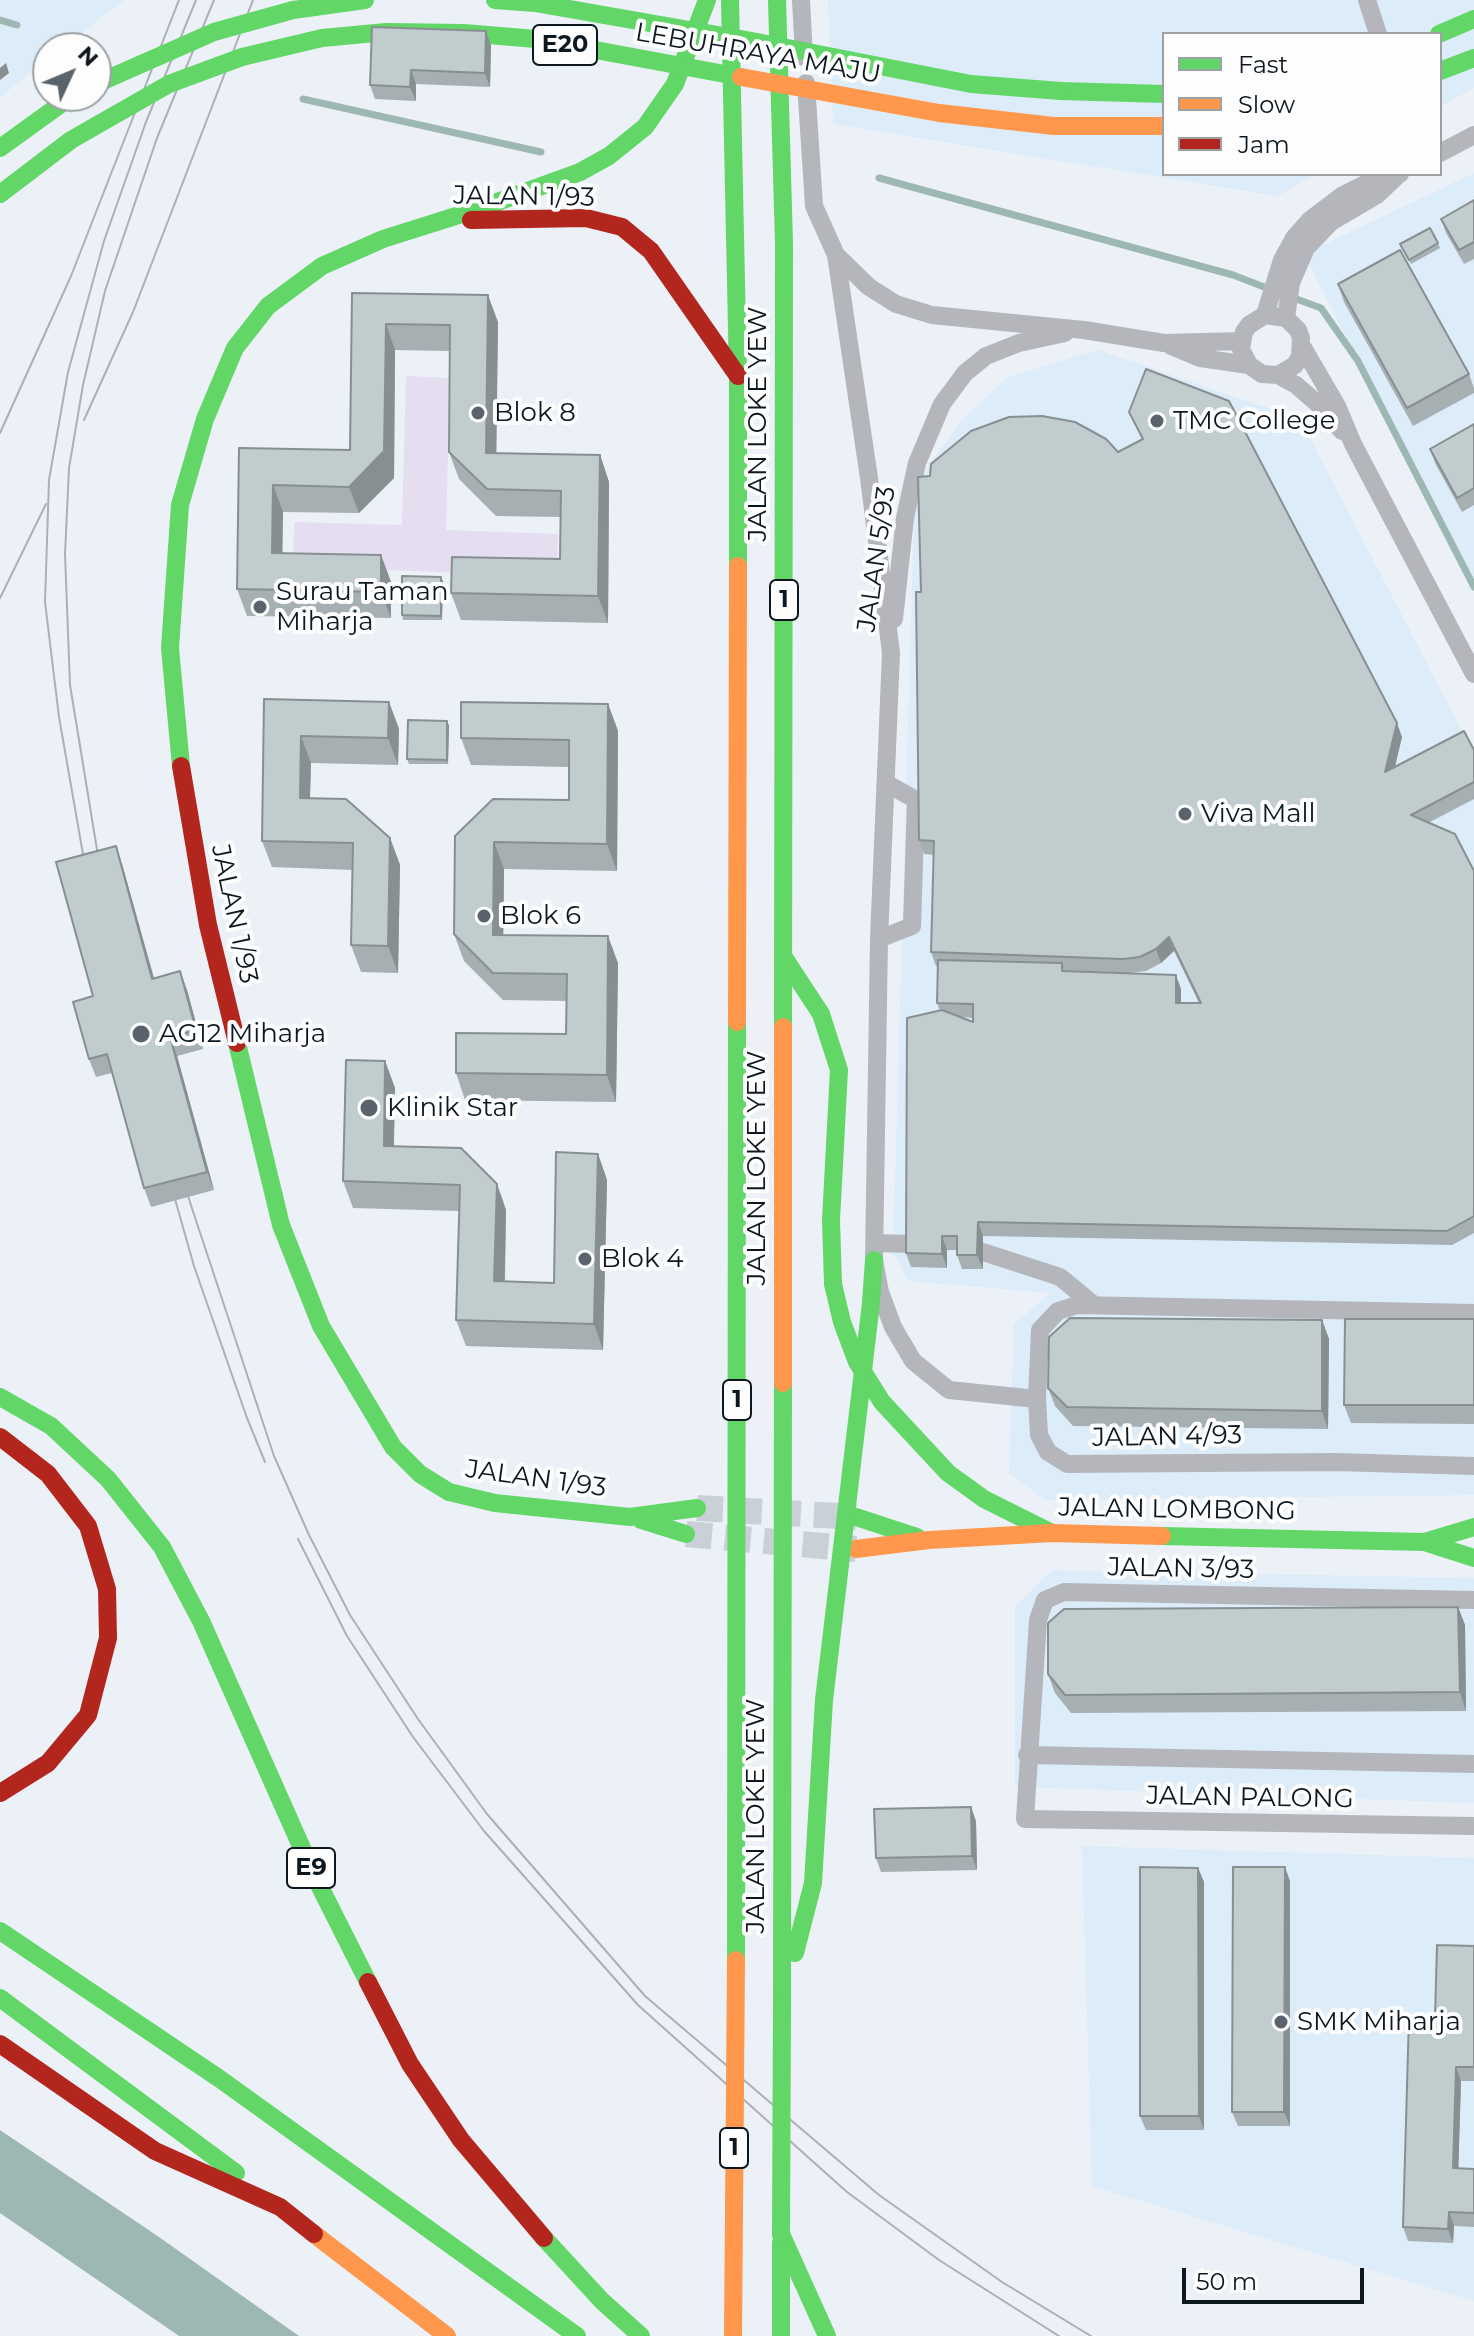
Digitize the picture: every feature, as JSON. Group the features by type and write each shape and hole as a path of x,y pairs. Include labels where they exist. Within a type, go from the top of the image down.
{"main road":[{"path":"112,77 214,32 293,10 365,0"},
{"name":"LEBUHRAYA MAJU","path":"495,0 535,3 737,38 971,84 1162,94"},
{"name":"JALAN 1/93","path":"630,1517 495,1503 449,1492 420,1474 393,1447 321,1326 281,1225 211,938 184,792 170,648 180,505 211,404 235,348 268,306 322,266 383,239 580,172 609,156 645,127 675,84 707,0"},
{"name":"JALAN LOKE YEW","path":"730,0 738,376 733,2336"},
{"name":"JALAN LOKE YEW","path":"777,0 784,243 781,2336"},
{"path":"1442,33 1474,19"},
{"name":"LEBUHRAYA MAJU","path":"0,194 71,140 169,84 242,57 322,38 386,32 464,33 536,39 953,114 1054,126 1162,126"},
{"path":"1442,70 1474,58"},
{"path":"0,148 50,112"},
{"name":"JALAN 1/93","path":"428,223 503,218 586,218 622,227 651,251 738,376"},
{"path":"783,956 821,1014 839,1070 831,1220 833,1284 842,1322 857,1362 882,1402 948,1473 984,1499 1052,1533"},
{"path":"782,2006 813,1883 824,1700 875,1252"},
{"name":"E9","path":"0,1397 51,1426 108,1479 162,1547 201,1621 313,1873 410,2064 461,2140 536,2229 602,2301 641,2336"},
{"path":"0,1437 48,1474 88,1526 107,1589 108,1638 88,1715 48,1763 0,1793"},
{"path":"630,1517 697,1508"},
{"path":"630,1517 686,1534"},
{"name":"JALAN LOMBONG","path":"856,1517 929,1540"},
{"name":"JALAN LOMBONG","path":"1424,1542 1474,1527"},
{"name":"JALAN LOMBONG","path":"856,1549 929,1540 1052,1533 1424,1542 1474,1558"},
{"path":"0,1931 220,2079 577,2336"},
{"path":"0,1998 447,2336"},
{"path":"0,2044 155,2151 280,2207"},
{"path":"781,2234 827,2336"}],"street":[{"name":"JALAN 5/93","path":"801,0 814,206 836,255 869,287 896,304 932,315 1084,330 1164,343 1242,341"},
{"path":"1367,0 1377,32"},
{"path":"1442,152 1474,135"},
{"path":"1396,176 1328,205 1294,238 1282,260 1281,305 1298,330 1302,346 1337,406 1353,444 1474,674"},
{"path":"836,255 891,653 879,939 875,1252 880,1292 893,1327 913,1361 949,1390 1037,1399"},
{"path":"1281,305 1249,325 1242,341 1244,358 1262,374 1278,375 1296,385 1318,404 1353,444"},
{"name":"JALAN 5/93","path":"891,653 905,518 917,463 942,404 965,373 986,356 1019,343 1084,330"},
{"name":"JALAN 5/93","path":"1164,343 1200,358 1249,365"},
{"path":"1278,375 1295,365 1302,346"},
{"path":"879,939 912,926 916,800 886,783"},
{"path":"875,1252 911,1244"},
{"path":"983,1252 1060,1277 1094,1305"},
{"name":"JALAN 4/93","path":"1474,1313 1077,1305 1058,1311 1040,1330 1037,1399 1039,1435 1048,1452 1067,1464 1305,1462 1474,1466"},
{"name":"JALAN 3/93","path":"1025,1819 1038,1620 1045,1600 1064,1592 1474,1600"},
{"path":"1027,1755 1474,1764"},
{"name":"JALAN PALONG","path":"1025,1819 1474,1826"}],"shaded area":[{"path":"0,0 124,0 83,32 32,32 32,72 0,97"},
{"path":"828,0 1474,0 1474,88 1442,106 1442,32 1162,32 1162,176 1313,176 1277,196 833,124"},
{"path":"1474,173 1474,592 1304,254"},
{"name":"Viva Mall","path":"1098,350 1300,419 1474,754 1474,1495 1045,1500 1009,1473 1014,1324 1051,1293 908,1281 893,1253 914,513 927,467 964,418 1008,377"},
{"path":"406,376 450,378 446,530 558,534 557,576 293,567 294,522 402,525"},
{"path":"1052,1570 1474,1578 1474,1803 1015,1787 1015,1607"},
{"name":"SMK Miharja","path":"1082,1846 1474,1858 1474,2301 1092,2186"},
{"path":"0,2130 299,2336 179,2336 0,2213"}],"building":[{"path":"372,27 486,31 485,73 411,70 410,87 370,85"},
{"path":"1474,200 1474,242 1459,250 1441,219"},
{"path":"1430,228 1438,243 1409,260 1400,244"},
{"path":"1400,250 1469,374 1407,408 1338,284"},
{"path":"352,293 488,295 486,453 600,455 598,596 451,593 452,557 560,559 561,491 487,489 449,452 450,325 386,324 384,451 349,487 273,485 272,553 381,555 381,592 237,589 239,448 350,450"},
{"name":"Viva Mall","path":"1146,369 1229,401 1397,723 1385,772 1464,731 1474,750 1474,782 1411,815 1455,834 1474,871 1474,1216 1447,1231 978,1222 977,1255 957,1255 957,1236 942,1236 942,1254 906,1253 907,1018 942,1010 973,1022 973,1004 937,1003 938,960 1062,963 1062,971 1176,975 1176,1003 1201,1003 1169,937 1156,949 1140,957 1123,959 931,952 934,841 919,840 916,592 921,592 918,477 930,476 931,464 971,431 1009,417 1042,416 1075,422 1106,439 1118,452 1143,439 1129,412"},
{"path":"1474,424 1474,488 1457,498 1430,449"},
{"path":"402,576 441,577 441,616 402,615"},
{"path":"264,699 389,702 388,738 301,736 300,798 346,799 390,838 388,946 351,945 353,843 262,841"},
{"path":"461,702 608,704 607,844 494,842 493,935 608,936 607,1075 456,1073 456,1033 566,1034 567,974 493,973 454,934 455,836 493,799 569,800 569,740 461,738"},
{"path":"408,720 447,721 447,760 407,759"},
{"name":"AG12 Miharja","path":"116,846 152,979 180,971 196,1030 170,1037 207,1172 144,1188 107,1054 89,1059 73,1002 93,996 56,862"},
{"path":"346,1060 385,1061 384,1146 461,1148 497,1184 494,1281 554,1283 556,1152 598,1154 594,1324 456,1320 460,1185 343,1181"},
{"path":"1070,1318 1322,1320 1322,1411 1067,1407 1048,1388 1049,1337"},
{"path":"1345,1319 1474,1319 1474,1405 1344,1405"},
{"path":"1458,1607 1460,1692 1065,1695 1048,1674 1048,1623 1064,1609"},
{"path":"971,1807 972,1856 876,1858 874,1809"},
{"path":"1140,1867 1198,1868 1199,2116 1140,2116"},
{"path":"1233,1867 1285,1867 1284,2112 1232,2112"},
{"path":"1437,1945 1474,1946 1474,2067 1456,2067 1453,2168 1474,2169 1474,2213 1449,2212 1448,2229 1403,2227 1409,2016 1435,2017"}],"waterway":[{"path":"0,20 17,25"},
{"path":"303,99 541,152"},
{"path":"879,178 1233,275 1272,290"},
{"path":"1291,297 1321,308 1358,361 1474,587"}],"tunnel":[{"path":"697,1508 856,1517"},
{"path":"686,1534 856,1549"}],"tram line":[{"path":"0,433 71,276 179,0"},
{"path":"87,877 59,717 45,602 49,480 68,372 104,241 146,122 196,0"},
{"path":"101,874 70,685 65,554 69,468 83,385 105,291 157,138 214,0"},
{"path":"84,420 133,312 253,0"},
{"path":"0,598 46,504"},
{"path":"181,1175 274,1456 309,1535 350,1615 418,1719 487,1814 645,1996 879,2195 1002,2282 1091,2336"},
{"path":"169,1178 194,1266 265,1462"},
{"path":"298,1539 347,1636 413,1737 484,1831 638,2005 847,2192 939,2260 1059,2336"}],"traffic: fast":[{"path":"112,77 214,32 293,10 365,0"},
{"path":"495,0 535,3 752,41 971,84 1061,91"},
{"path":"181,766 170,648 180,505 205,419 235,348 268,306 322,266 383,239 580,172 609,156 645,127 675,84 707,0"},
{"path":"730,0 738,376 738,566"},
{"path":"777,0 784,243 783,1027"},
{"path":"1442,33 1474,19"},
{"path":"0,194 71,140 169,84 242,57 322,38 386,32 464,33 536,39 741,77"},
{"path":"1442,70 1474,58"},
{"path":"1061,91 1162,94"},
{"path":"0,148 50,112"},
{"path":"783,956 821,1014 839,1070 831,1220 833,1284 842,1322 857,1362 882,1402 948,1473 984,1499 1052,1533"},
{"path":"736,1960 737,1022"},
{"path":"237,1043 281,1225 321,1326 393,1447 420,1474 449,1492 495,1503 630,1517 697,1508"},
{"path":"871,1303 874,1260"},
{"path":"824,1700 871,1303"},
{"path":"782,2006 783,1383"},
{"path":"0,1397 51,1426 108,1479 162,1547 201,1621 313,1873 368,1982"},
{"path":"856,1517 917,1537"},
{"path":"641,1520 686,1534"},
{"path":"1424,1542 1474,1527"},
{"path":"1162,1536 1424,1542 1474,1558"},
{"path":"795,1953 813,1883 824,1700"},
{"path":"0,1931 220,2079 577,2336"},
{"path":"0,1998 236,2173"},
{"path":"781,2234 782,2006"},
{"path":"781,2234 827,2336"},
{"path":"544,2238 602,2301 641,2336"},
{"path":"781,2243 781,2336"}],"traffic: slow":[{"path":"741,77 939,113 1054,126 1162,126"},
{"path":"737,1022 738,566"},
{"path":"783,1027 783,1383"},
{"path":"856,1549 929,1540 1052,1533 1162,1536"},
{"path":"733,2336 736,1960"},
{"path":"314,2234 447,2336"}],"traffic: jam":[{"path":"471,220 586,218 622,227 651,251 738,376"},
{"path":"181,766 208,925 237,1043"},
{"path":"0,1437 48,1474 88,1526 107,1589 108,1638 88,1715 48,1763 0,1793"},
{"path":"368,1982 410,2064 461,2140 544,2238"},
{"path":"0,2044 155,2151 280,2207 314,2234"}],"place":[{"name":"Blok 8","path":"478,413"},
{"name":"TMC College","path":"1157,421"},
{"name":"Surau Taman Miharja","path":"260,607"},
{"name":"Viva Mall","path":"1185,814"},
{"name":"Blok 6","path":"484,916"},
{"name":"AG12 Miharja","path":"141,1034"},
{"name":"Klinik Star","path":"369,1108"},
{"name":"Blok 4","path":"585,1259"},
{"name":"SMK Miharja","path":"1281,2022"}]}
